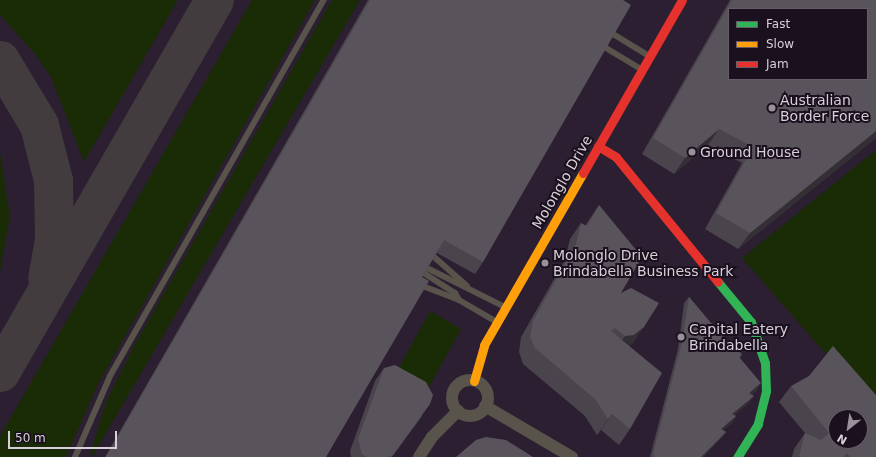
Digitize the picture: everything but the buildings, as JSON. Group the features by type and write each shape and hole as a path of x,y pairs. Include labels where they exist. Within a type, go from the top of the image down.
{"street":[{"name":"Molonglo Drive","path":"474,381 484,345 682,0"},
{"path":"598,146 616,157 751,322 765,363 766,391 758,424 737,457"},
{"path":"474,381 486,390 485,406 470,416 458,411 452,399 456,387 474,381"},
{"path":"485,406 572,457"},
{"path":"419,457 432,437 458,411"}],"lane":[{"path":"75,457 110,376 324,0"},
{"path":"613,34 650,56"},
{"path":"594,41 642,70"},
{"path":"433,256 467,286 505,308"},
{"path":"459,300 454,293 411,263 458,286 467,286"},
{"path":"420,285 459,300 497,322"}],"shaded area":[{"path":"0,0 876,0 876,457 0,457"}],"green space":[{"path":"0,0 178,0 84,162 51,77 35,54 0,15"},
{"path":"252,0 315,0 98,384 66,457 0,457 0,436"},
{"path":"332,0 360,0 92,457 90,455 106,402 134,346"},
{"path":"876,150 876,411 742,258"},
{"path":"0,153 10,216 0,271"},
{"path":"430,311 461,329 425,394 394,377"}],"taxiway":[{"path":"0,372 214,0"},
{"path":"0,60 39,125 53,180 54,239 47,277"}],"traffic: fast":[{"path":"718,282 751,322 765,363 766,391 758,424 737,457"}],"traffic: slow":[{"path":"474,381 484,345 583,173"}],"traffic: jam":[{"path":"583,173 682,0"},
{"path":"598,146 616,157 718,282"}],"place":[{"name":"Australian Border Force","path":"772,108"},
{"name":"Ground House","path":"692,152"},
{"name":"Molonglo Drive Brindabella Business Park","path":"545,263"},
{"name":"Capital Eatery Brindabella","path":"681,337"}]}
